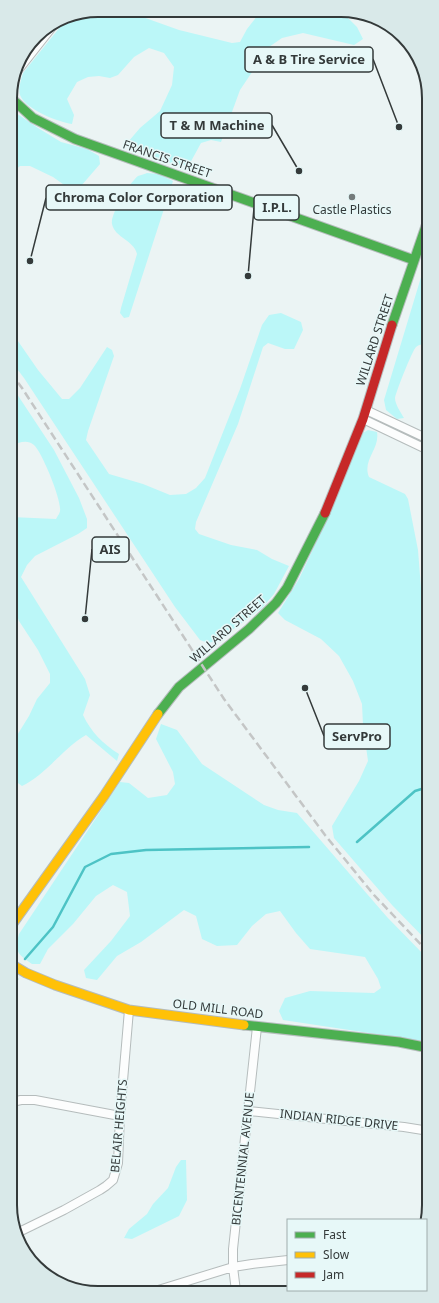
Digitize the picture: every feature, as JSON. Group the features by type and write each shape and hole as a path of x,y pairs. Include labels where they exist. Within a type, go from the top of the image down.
{"street":[{"path":"27,59 41,41"},
{"name":"FRANCIS STREET","path":"17,103 33,118 75,139 414,260"},
{"name":"WILLARD STREET","path":"17,918 103,798 165,704 187,680 249,629 276,603 287,588 322,521 364,415 422,239"},
{"path":"364,415 422,437"},
{"path":"364,415 422,447"},
{"name":"OLD MILL ROAD","path":"17,968 55,985 129,1010 258,1027 399,1042 422,1047"},
{"name":"BELAIR HEIGHTS","path":"21,1231 100,1190 111,1182 115,1176 118,1163 120,1116 129,1010"},
{"name":"BICENTENNIAL AVENUE","path":"235,1286 233,1268 233,1249 258,1027"},
{"path":"17,1101 35,1100 120,1116"},
{"name":"INDIAN RIDGE DRIVE","path":"249,1111 422,1130"},
{"path":"172,1286 233,1268 252,1264 287,1260"}],"shaded area":[{"path":"93,17 143,17 179,30 232,43 240,42 247,29 256,17 341,17 348,18 357,27 363,39 354,45 303,33 282,38 269,47 240,90 221,142 211,140 201,143 189,165 176,165 132,149 128,142 140,128 160,111 172,85 174,67 164,53 149,48 134,57 118,75 110,78 99,76 88,77 77,82 67,99 74,115 72,124 51,118 35,110 23,100 19,92 23,73 61,26 72,21"},
{"path":"17,114 61,142 87,149 99,156 100,164 81,186 67,187 53,177 30,166 20,166 17,168"},
{"path":"147,173 159,174 173,181 129,317 124,318 120,313 121,308 137,254 132,245 114,229 112,219 121,198 130,185 138,176"},
{"path":"422,274 422,344 414,350 395,398 397,406 404,418 397,419 386,410 384,400"},
{"path":"281,313 301,322 303,330 294,349 285,349 268,343 263,347 238,424 196,522 195,529 199,534 231,545 257,550 272,559 289,566 274,594 262,608 217,641 208,643 200,640 175,607 17,369 17,340 38,370 62,399 69,399 80,388 107,347 112,350 114,356 86,440 109,474 143,484 170,495 186,494 196,488 205,478 240,389 262,325 269,315"},
{"path":"17,394 54,450 79,498 87,519 87,528 35,556 27,565 21,577 85,679 90,695 83,715 86,721 98,737 119,754 117,761 86,735 69,747 39,775 22,786 17,782 17,735 37,699 50,683 50,674 38,650 19,621 17,615 17,517 56,519 60,511 55,488 42,457 34,445 29,442 17,444"},
{"path":"368,430 377,432 376,444 368,465 367,471 369,477 405,494 408,499 418,550 422,601 422,936 392,905 334,838 332,826 359,781 368,761 363,725 362,704 353,681 339,656 321,639 285,620 278,613 299,579 363,433"},
{"path":"161,724 177,730 202,764 264,805 278,810 297,813 387,917 422,953 422,1041 283,1020 279,1011 285,998 310,991 374,993 381,988 378,979 365,957 310,949 280,911 266,914 252,926 237,945 217,946 202,939 196,916 184,910 141,942 117,956 97,980 86,978 84,970 111,941 130,916 127,892 113,885 96,896 73,924 48,949 40,964 32,964 20,955 17,949 19,934 120,782 129,783 148,798 167,795 175,784 173,772 156,739"},
{"path":"181,1160 186,1160 187,1200 179,1216 132,1239 124,1238 129,1229 147,1214 153,1204 168,1188 176,1167"}],"waterway":[{"path":"357,842 415,791 422,789"},
{"path":"25,959 53,927 85,867 111,854 146,850 309,847"}],"railway":[{"path":"17,381 224,699 325,835 374,895 422,946"}],"traffic: fast":[{"path":"17,103 33,118 75,139 414,260"},
{"path":"392,325 422,238"},
{"path":"158,714 179,687 249,629 276,603 287,588 325,513"},
{"path":"244,1025 399,1042 422,1047"}],"traffic: slow":[{"path":"17,918 104,796 158,714"},
{"path":"17,968 55,985 129,1010 244,1025"}],"traffic: jam":[{"path":"325,513 363,419 392,325"}],"place":[{"name":"A & B Tire Service","path":"399,127"},
{"name":"T & M Machine","path":"299,171"},
{"name":"Castle Plastics","path":"352,197"},
{"name":"Chroma Color Corporation","path":"30,261"},
{"name":"I.P.L.","path":"248,276"},
{"name":"AIS","path":"85,619"},
{"name":"ServPro","path":"305,688"}]}
